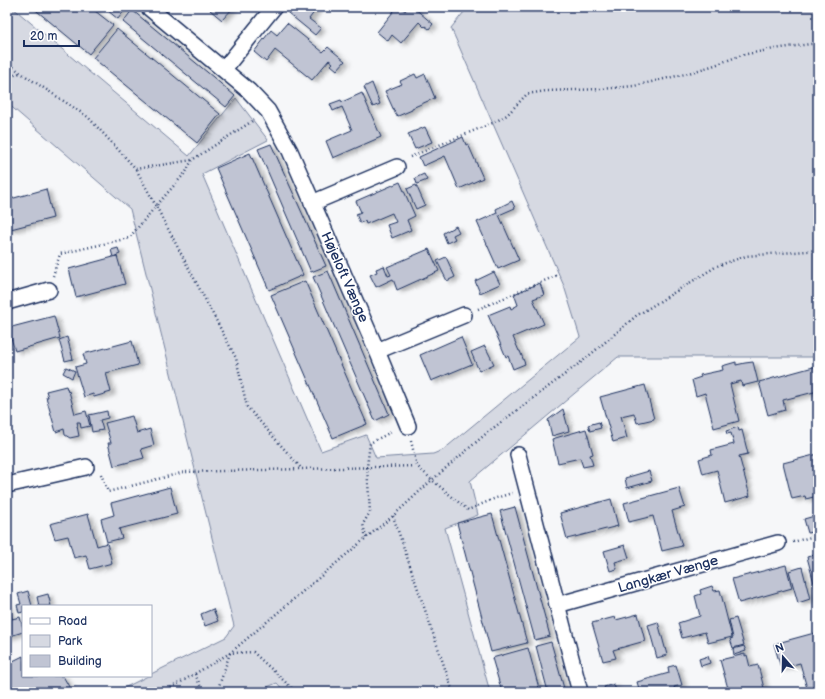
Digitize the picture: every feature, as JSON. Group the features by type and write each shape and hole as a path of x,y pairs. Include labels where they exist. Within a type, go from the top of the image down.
{"street":[{"name":"Højeloft Vænge","path":"148,7 249,91 268,112 290,151 408,426"},
{"path":"224,70 274,7"},
{"path":"312,203 397,167"},
{"path":"7,302 49,290"},
{"path":"377,351 464,315"},
{"path":"518,455 580,692"},
{"path":"7,485 86,467"},
{"name":"Langkær Vænge","path":"557,605 778,543"}],"path":[{"path":"815,7 818,11"},
{"path":"397,167 402,160 495,122 507,115 527,94 546,91 634,86 685,74 742,55 818,43"},
{"path":"7,62 21,73 88,117 136,169 236,358 247,407 302,469"},
{"path":"7,78 21,73"},
{"path":"136,169 192,160 268,112"},
{"path":"49,290 60,254 129,238 186,172 192,160"},
{"path":"164,692 230,653 393,516 488,432 584,360 636,316 717,266 746,256 818,250"},
{"path":"464,315 558,275"},
{"path":"366,538 363,524 370,512 367,467 370,444 390,432 408,426 416,466 468,510 496,498 526,489"},
{"path":"86,467 99,469 108,492 185,472 416,466"},
{"path":"393,516 453,692"},
{"path":"778,543 790,543 818,535"},
{"path":"230,653 253,652 296,692"},
{"path":"217,692 230,653"},
{"path":"194,674 203,692"}],"green space":[{"path":"7,7 12,7 189,156 236,98 268,140 202,174 321,451 366,435 376,458 433,454 443,450 580,337 564,286 451,28 468,7 818,7 818,357 618,357 470,481 478,515 445,528 490,692 285,692 277,683 255,692 116,692 146,677 152,677 152,674 226,637 234,626 130,209 7,103"}],"building":[{"path":"32,7 90,7 113,25 89,54"},
{"path":"103,7 127,7 118,19"},
{"path":"213,7 234,7 222,20 210,10"},
{"path":"293,7 318,7 309,19 321,28 315,35 288,13"},
{"path":"397,7 400,7 405,11 409,7 413,7 433,24 429,29 425,26 424,27 419,22 401,43 392,35 388,41 377,32"},
{"path":"132,10 235,96 226,107 123,22"},
{"path":"287,23 323,52 328,47 345,61 337,70 331,65 333,63 329,60 312,80 275,50 266,62 254,52 271,30 277,35"},
{"path":"117,29 220,114 197,143 93,58"},
{"path":"415,74 417,78 425,74 435,98 398,116 396,115 385,91 402,84 400,81"},
{"path":"372,83 380,104 373,107 364,87"},
{"path":"362,93 381,137 333,158 326,141 352,130 342,107 333,111 330,104 341,100 342,102"},
{"path":"425,127 432,142 415,149 408,134"},
{"path":"463,137 466,145 468,144 483,178 459,189 445,156 423,166 419,157"},
{"path":"271,144 326,266 311,272 258,149"},
{"path":"250,153 303,275 269,290 216,168"},
{"path":"424,174 427,180 417,184 415,178"},
{"path":"400,182 415,216 407,220 411,230 392,238 387,225 396,222 392,213 366,224 365,221 360,223 356,214 361,212 356,201"},
{"path":"416,185 425,205 416,209 407,189"},
{"path":"46,189 53,218 7,230 7,200"},
{"path":"512,201 515,208 499,215 519,260 498,269 477,222 497,213 496,209"},
{"path":"456,226 459,232 453,235 455,239 447,243 443,233"},
{"path":"118,248 120,254 113,257 111,250"},
{"path":"429,249 439,271 397,290 393,279 376,287 370,275 377,272 376,269 384,266 388,276 391,275 387,267"},
{"path":"117,256 125,284 76,297 69,269"},
{"path":"446,257 455,277 447,281 437,261"},
{"path":"328,271 389,414 375,421 313,277"},
{"path":"494,272 500,284 480,293 475,281"},
{"path":"305,281 367,424 333,438 271,295"},
{"path":"540,283 544,295 533,299 544,324 513,337 525,364 513,369 508,356 506,357 488,315 510,306 511,309 518,305 514,294"},
{"path":"54,316 60,338 15,351 8,328"},
{"path":"67,337 73,359 65,361 59,340"},
{"path":"461,337 472,364 431,381 420,355"},
{"path":"132,341 138,365 106,373 111,392 94,397 93,394 84,397 75,367 86,364 83,354"},
{"path":"485,346 494,364 479,371 471,352"},
{"path":"736,362 736,365 753,362 758,382 742,386 741,381 730,384 739,421 714,428 705,393 696,396 692,380 701,377 700,375 723,370 722,366"},
{"path":"817,366 818,391 783,400 785,410 768,415 759,382"},
{"path":"66,367 75,371 72,378 63,373"},
{"path":"645,385 654,419 637,423 634,413 621,416 627,438 613,442 600,397"},
{"path":"66,386 68,392 69,391 75,414 86,411 90,426 81,428 80,422 77,422 79,436 70,438 65,435 64,429 56,432 46,397 48,397 46,391"},
{"path":"563,409 569,431 552,436 548,420"},
{"path":"107,411 108,418 100,420 103,430 92,432 89,415"},
{"path":"132,416 137,433 150,429 154,445 141,449 144,458 114,466 108,443 111,443 105,423"},
{"path":"599,422 601,428 590,431 588,425"},
{"path":"738,427 739,431 742,430 748,454 739,456 750,496 725,503 717,470 703,474 699,459 712,455 711,450 734,444 731,433 727,434 726,431"},
{"path":"586,429 593,454 590,455 593,465 583,467 580,458 558,463 552,439"},
{"path":"818,454 818,478 813,480 817,496 806,499 805,496 792,499 783,463"},
{"path":"649,471 652,481 627,488 625,478"},
{"path":"170,487 177,514 119,529 122,538 107,542 101,519 114,515 111,503"},
{"path":"679,488 685,507 672,511 682,546 662,551 653,516 629,522 624,503"},
{"path":"611,499 618,526 567,539 560,513"},
{"path":"515,507 550,636 535,640 500,511"},
{"path":"88,514 97,546 107,543 112,563 90,569 86,555 74,558 68,536 55,539 50,524"},
{"path":"492,514 527,643 491,652 457,523"},
{"path":"818,515 818,530 808,533 804,519"},
{"path":"625,545 629,558 615,562 617,569 610,571 604,551"},
{"path":"818,554 818,598 807,557"},
{"path":"786,565 792,588 739,603 732,579"},
{"path":"802,567 810,599 798,603 789,571"},
{"path":"712,586 714,591 720,590 732,637 708,643 705,632 682,638 678,623 700,616 695,596 701,594 700,590"},
{"path":"28,591 32,605 22,605 22,612 19,613 17,605 21,604 18,594"},
{"path":"48,594 51,605 39,605 37,597"},
{"path":"7,601 12,619 20,617 22,632 7,637"},
{"path":"213,609 218,621 205,626 201,614"},
{"path":"638,614 645,641 613,650 616,658 603,661 592,623 615,617 616,620"},
{"path":"736,618 744,645 733,648 730,639 733,638 729,620"},
{"path":"658,622 667,655 657,658 648,625"},
{"path":"818,632 818,692 808,692 800,663 781,668 774,644"},
{"path":"551,642 565,692 548,692 536,646"},
{"path":"744,646 746,651 734,655 733,649"},
{"path":"528,648 540,692 502,692 492,658"},
{"path":"745,654 745,656 747,655 750,667 758,665 765,692 729,692 720,660"},
{"path":"22,656 22,677 64,677 72,692 36,692 34,687 25,692 7,692 7,664"},
{"path":"708,656 710,663 701,666 699,659"},
{"path":"676,665 682,685 674,687 676,692 640,692 637,682 669,673 668,667"},
{"path":"614,684 616,691 606,692 604,687"}]}
